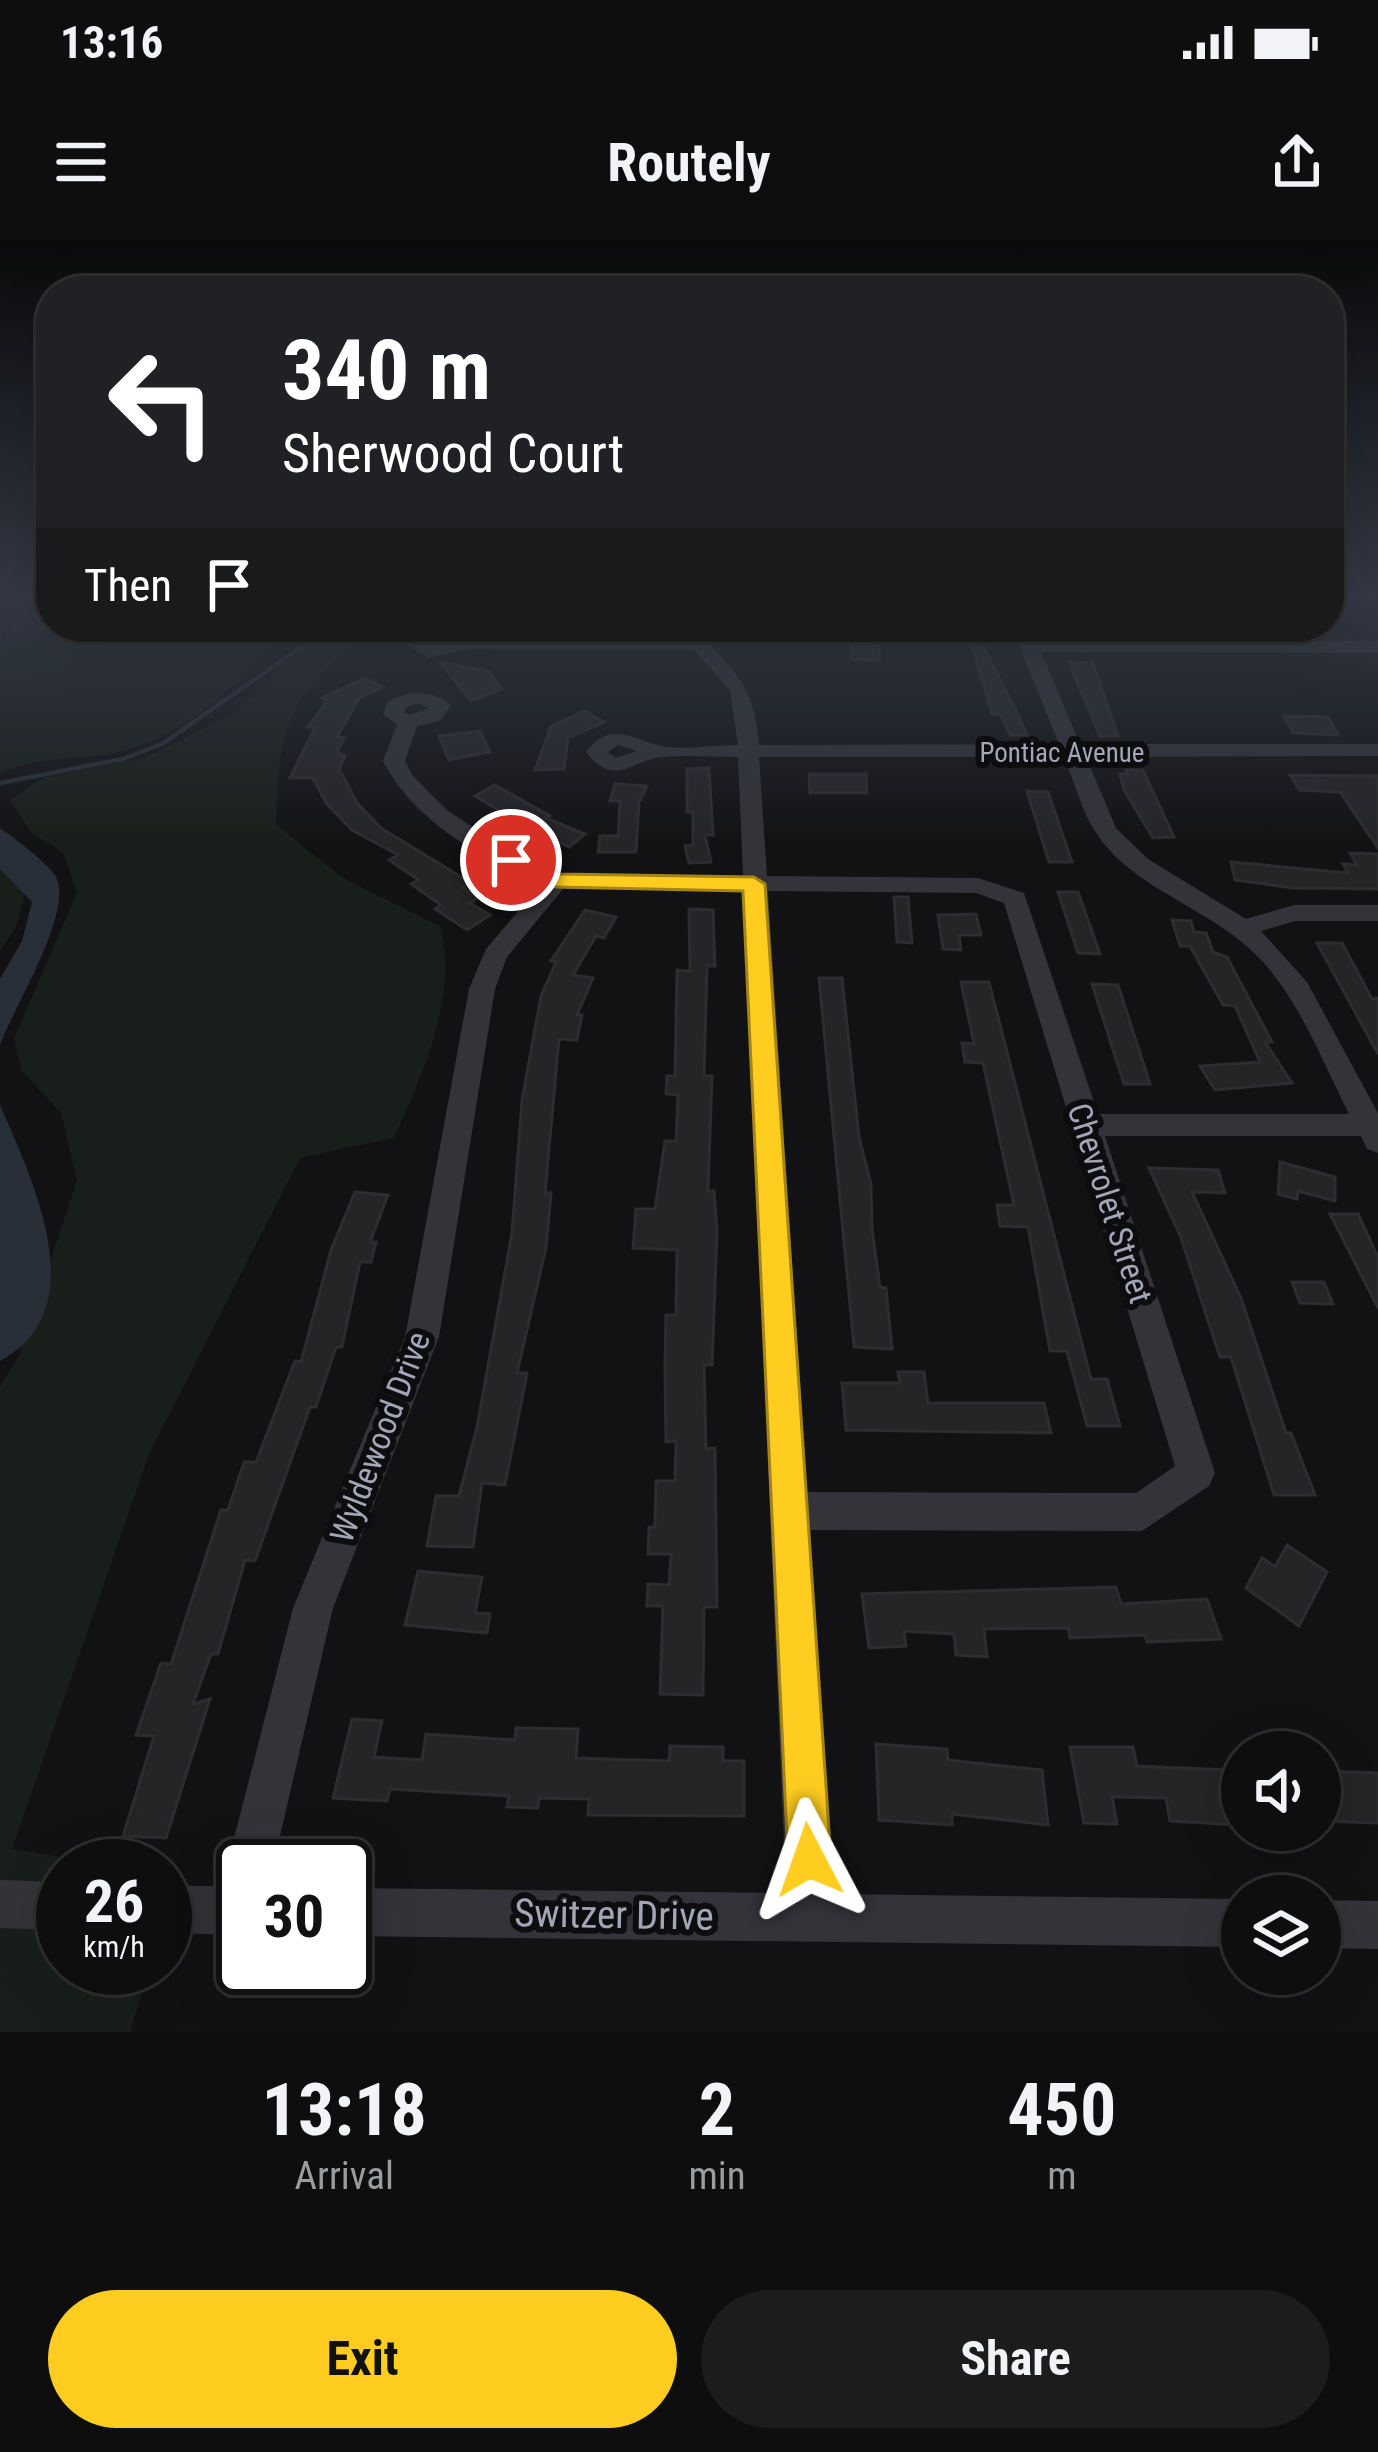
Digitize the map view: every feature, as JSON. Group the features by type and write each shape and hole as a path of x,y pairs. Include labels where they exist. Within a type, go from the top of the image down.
{"street":[{"path":"731,679 746,707 811,1917"},
{"path":"1042,679 1100,820 1120,847 1244,928 1290,977 1375,1130"},
{"path":"408,722 394,761 408,790 482,842 556,880 754,884"},
{"name":"Pontiac Avenue","path":"649,751 1378,750"},
{"name":"Wyldewood Drive","path":"257,1839 313,1608 422,1337 482,988 495,955 556,880"},
{"name":"Chevrolet Street","path":"754,884 978,886 1015,898 1196,1474 1142,1512 788,1511"},
{"path":"1244,928 1294,913 1378,913"},
{"path":"1084,1125 1375,1130"},
{"path":"0,1904 36,1905"},
{"name":"Switzer Drive","path":"372,1912 1221,1923"},
{"path":"1341,1924 1378,1925"}],"shaded area":[{"path":"0,679 240,679 187,722 137,747 39,762 0,774"},
{"path":"271,679 318,679 295,711 287,733 276,824 341,877 440,926 445,952 442,1006 426,1061 394,1138 300,1158 149,1454 12,1849 36,1853 36,1995 141,1995 130,2032 0,2032 0,1387 21,1352 19,1322 43,1283 77,1180 61,1113 21,1070 14,1038 77,893 63,852 32,834 10,800 43,778 147,757 231,715"},
{"path":"0,828 53,872 59,893 50,936 0,1045 0,979 22,941 32,902 0,869"},
{"path":"0,850 26,890 16,927 0,951"},
{"path":"0,1105 39,1204 51,1276 45,1309 29,1338 0,1361"}],"building":[{"path":"364,679 383,687 359,698 337,737 345,738 337,752 345,756 339,769 357,803 381,828 471,883 462,887 478,897 470,903 490,915 467,930 435,909 441,905 411,884 419,880 389,860 398,855 352,830 327,804 313,778 290,778 315,727 308,727 327,701 322,698"},
{"path":"453,679 495,679 502,689 471,701"},
{"path":"982,679 999,679 1027,735 1010,735 1000,714 992,714"},
{"path":"1076,679 1098,679 1118,736 1100,736"},
{"path":"585,711 604,722 568,738 564,769 535,770 551,726"},
{"path":"1284,716 1328,717 1338,735 1293,733"},
{"path":"480,731 490,752 449,760 439,736"},
{"path":"709,768 713,835 705,835 711,862 689,863 685,846 693,845 693,812 687,812 687,769"},
{"path":"1126,770 1143,770 1174,837 1153,838 1124,790 1120,774 1128,774"},
{"path":"809,774 866,774 867,793 810,793"},
{"path":"1290,775 1378,776 1378,848 1340,792 1300,790"},
{"path":"615,784 647,786 639,802 636,852 598,852 600,836 618,836 620,801 610,801"},
{"path":"495,785 550,816 546,818 585,834 569,847 475,796"},
{"path":"1027,791 1048,792 1072,862 1049,862"},
{"path":"1350,853 1378,854 1378,889 1293,888 1235,880 1231,862 1348,873 1343,864 1357,865"},
{"path":"1058,892 1078,892 1100,954 1078,953"},
{"path":"894,897 908,897 912,943 897,942"},
{"path":"689,909 713,910 715,966 707,966 704,1076 712,1076 708,1191 714,1191 717,1231 712,1365 704,1365 706,1449 715,1448 717,1607 704,1607 703,1695 660,1694 663,1606 647,1606 648,1584 669,1585 671,1554 648,1554 649,1527 655,1527 656,1481 675,1481 676,1441 666,1442 665,1365 666,1315 676,1315 677,1250 633,1248 636,1209 655,1209 665,1141 676,1141 678,1095 666,1094 667,1076 675,1076 677,970 690,971"},
{"path":"585,910 616,917 604,938 596,936 573,975 593,978 577,1015 582,1015 577,1040 559,1039 545,1193 551,1193 546,1248 517,1373 527,1373 505,1485 482,1483 473,1547 427,1546 436,1496 459,1496 477,1427 512,1233 522,1100 541,996 556,962 551,961"},
{"path":"976,914 981,935 959,935 961,950 943,949 938,915"},
{"path":"1172,920 1191,921 1194,932 1206,933 1213,952 1227,957 1272,1042 1265,1042 1292,1083 1215,1090 1200,1066 1260,1062 1235,1006 1223,1005 1190,946 1180,946"},
{"path":"1317,943 1342,943 1372,999 1378,998 1378,1054"},
{"path":"819,978 842,978 859,1137 871,1184 872,1229 880,1287 886,1288 892,1349 854,1347"},
{"path":"961,982 989,982 1091,1379 1107,1379 1120,1426 1087,1426 1067,1351 1050,1351 1028,1227 1000,1226 997,1205 1014,1205 983,1063 965,1062 962,1043 974,1044"},
{"path":"1092,984 1118,985 1150,1084 1124,1084"},
{"path":"1280,1162 1335,1177 1335,1201 1298,1191 1297,1199 1278,1194"},
{"path":"1149,1168 1218,1170 1225,1193 1192,1192 1241,1298 1286,1433 1291,1433 1315,1495 1274,1495 1231,1357 1220,1357 1180,1235"},
{"path":"355,1192 388,1195 370,1242 376,1242 371,1262 360,1262 342,1347 336,1347 316,1407 310,1407 255,1561 245,1560 218,1654 211,1654 193,1704 210,1699 166,1838 123,1836 154,1736 136,1735 161,1663 171,1664 221,1510 228,1510 244,1462 256,1462 295,1361 301,1362 331,1250"},
{"path":"1330,1214 1358,1214 1378,1257 1378,1308"},
{"path":"1292,1282 1324,1282 1333,1304 1300,1303"},
{"path":"898,1372 924,1372 928,1403 1044,1403 1051,1433 846,1430 842,1383 900,1383"},
{"path":"1287,1545 1327,1572 1299,1626 1246,1588 1262,1558 1275,1567"},
{"path":"418,1571 482,1577 475,1613 490,1614 487,1633 405,1625"},
{"path":"1116,1587 1121,1604 1207,1599 1221,1639 1147,1642 1145,1635 1070,1638 1068,1628 984,1629 987,1657 956,1655 954,1634 904,1631 906,1646 869,1648 862,1594"},
{"path":"352,1719 382,1721 374,1757 422,1760 426,1734 515,1740 516,1728 578,1729 576,1758 669,1761 670,1746 723,1747 723,1761 744,1761 744,1816 588,1815 589,1799 539,1798 538,1808 507,1807 509,1796 390,1789 387,1801 333,1798"},
{"path":"876,1744 947,1749 948,1760 1042,1770 1048,1825 952,1814 952,1825 879,1820"},
{"path":"1070,1747 1133,1747 1137,1766 1221,1770 1221,1824 1170,1821 1166,1798 1112,1797 1117,1824 1084,1823"},
{"path":"1341,1772 1378,1773 1378,1823 1341,1822"}],"waterway":[{"path":"0,783 123,759 162,744 256,679"}],"route":[{"path":"511,860 556,880 754,884 809,1860"}]}
